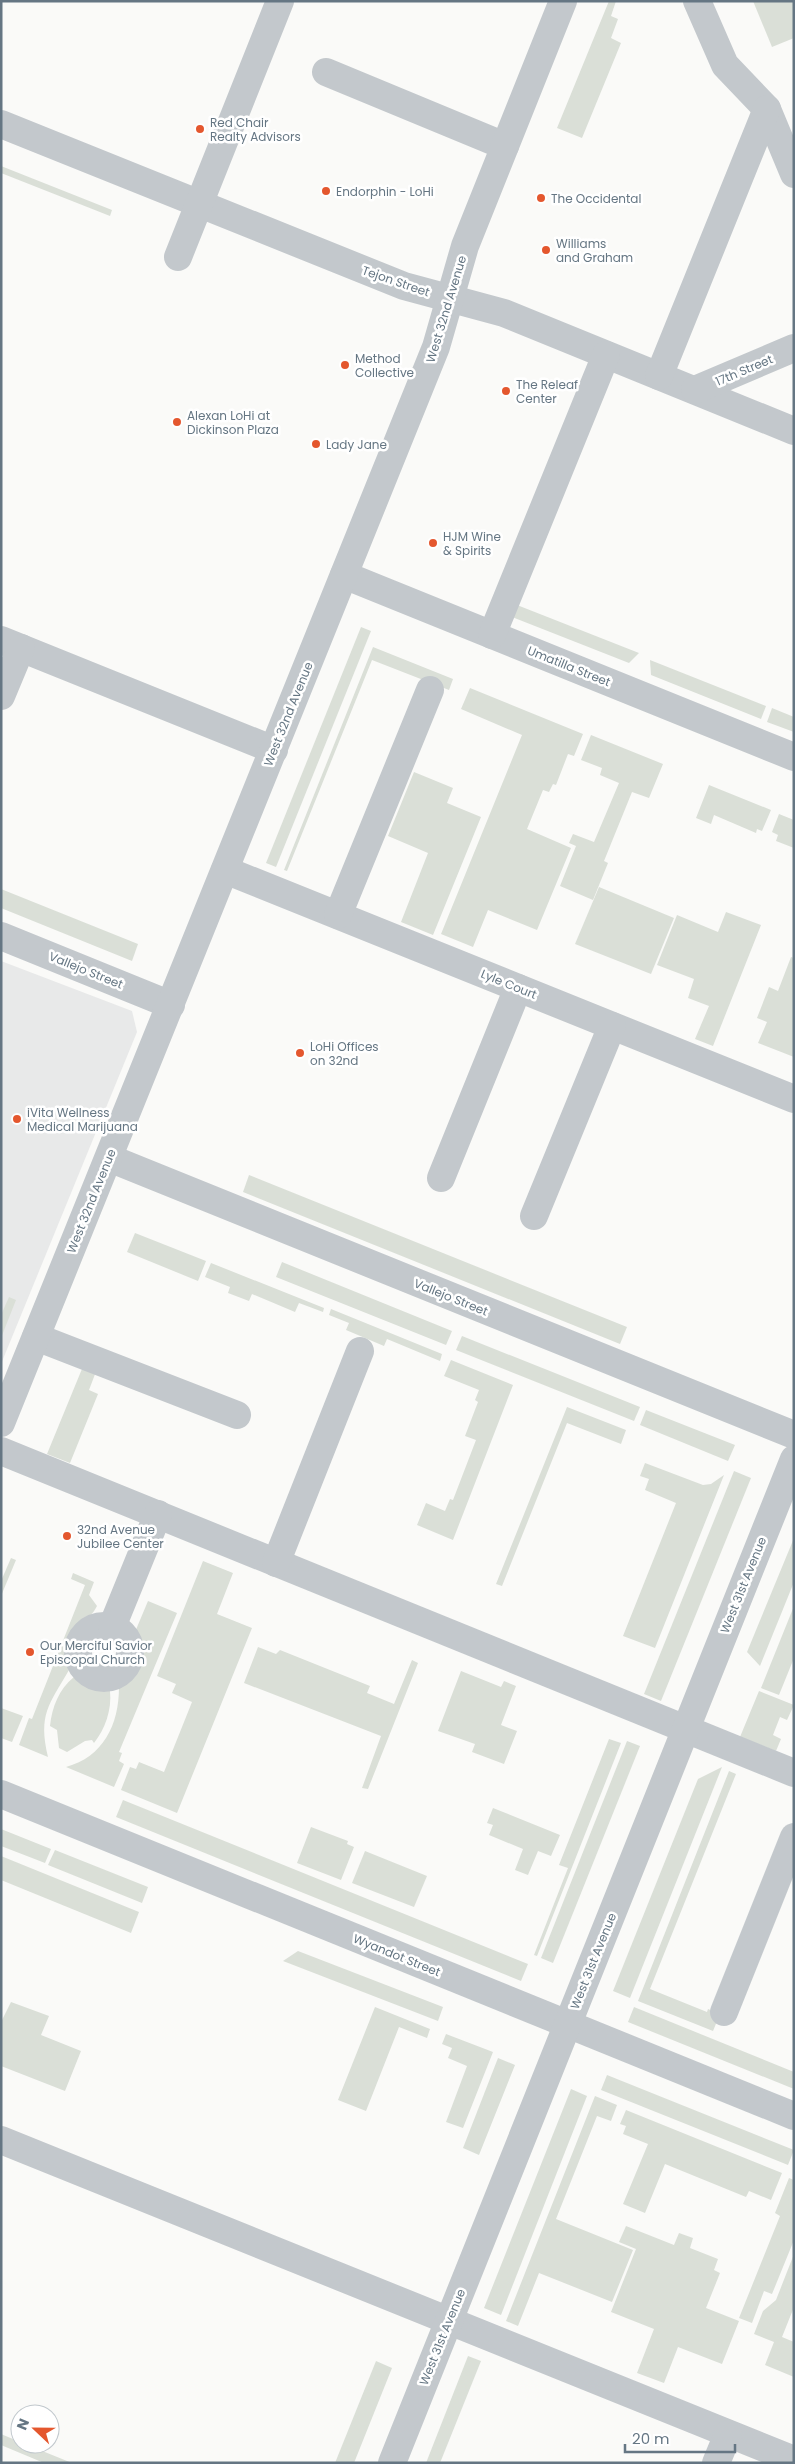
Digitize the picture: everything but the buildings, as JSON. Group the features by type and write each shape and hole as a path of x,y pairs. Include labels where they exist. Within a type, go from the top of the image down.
{"street":[{"path":"178,257 280,1"},
{"name":"West 32nd Avenue","path":"1,1422 436,348 465,246 563,1"},
{"path":"697,1 725,65 766,109 794,174"},
{"path":"326,72 505,146"},
{"path":"659,376 766,109"},
{"name":"Tejon Street","path":"1,124 404,286 504,313 794,431"},
{"name":"17th Street","path":"695,390 794,348"},
{"path":"492,635 606,354"},
{"name":"Umatilla Street","path":"344,575 794,757"},
{"path":"1,696 11,644 274,750"},
{"path":"338,915 430,690"},
{"name":"Lyle Court","path":"225,870 794,1099"},
{"name":"Vallejo Street","path":"1,936 171,1005"},
{"path":"441,1178 518,988"},
{"path":"534,1216 612,1026"},
{"name":"Vallejo Street","path":"109,1158 794,1436"},
{"path":"36,1337 237,1415"},
{"path":"276,1563 360,1351"},
{"path":"1,1451 794,1773"},
{"name":"West 31st Avenue","path":"392,2463 794,1459"},
{"path":"112,1627 158,1514"},
{"name":"Wyandot Street","path":"1,1794 794,2116"},
{"path":"724,2012 794,1837"},
{"path":"1,2140 794,2460"},
{"path":"716,2463 728,2434"}],"shaded area":[{"path":"609,1 616,1 611,16 618,19 611,38 621,43 582,138 557,128"},
{"path":"753,1 794,1 794,38 772,47"},
{"path":"1,166 112,210 110,216 1,173"},
{"path":"517,605 639,653 629,663 512,617"},
{"path":"361,627 371,631 276,867 266,863"},
{"path":"373,647 453,679 449,690 372,660 287,871 284,870"},
{"path":"650,660 766,706 761,719 651,675"},
{"path":"470,688 583,734 574,756 568,754 556,785 553,784 549,792 543,790 527,829 571,848 537,930 488,910 473,947 441,934 522,735 461,709"},
{"path":"772,708 794,717 794,732 767,722"},
{"path":"591,735 663,764 649,798 632,792 604,861 608,863 593,900 560,886 576,846 569,843 573,834 594,842 619,783 600,775 602,768 581,760"},
{"path":"414,772 453,788 447,803 481,817 433,935 401,922 428,853 388,836"},
{"path":"709,785 771,810 762,831 757,829 756,833 714,815 711,824 696,818"},
{"path":"779,814 794,820 794,848 776,841 778,835 772,832"},
{"path":"599,887 674,918 651,974 575,944"},
{"path":"1,889 138,944 132,961 1,908"},
{"path":"726,912 761,925 713,1046 695,1039 709,1006 688,998 694,979 657,965 677,915 718,932"},
{"path":"791,957 794,958 794,1057 758,1043 767,1022 757,1018 769,987 778,991"},
{"path":"1,961 132,1011 137,1032 1,1364"},
{"path":"249,1175 627,1327 620,1344 243,1192"},
{"path":"135,1233 206,1261 198,1281 127,1252"},
{"path":"282,1262 452,1331 446,1345 276,1277"},
{"path":"211,1263 324,1308 323,1312 299,1303 295,1312 252,1294 249,1301 228,1293 230,1287 205,1277"},
{"path":"9,1297 16,1300 1,1338 1,1315"},
{"path":"331,1309 442,1354 440,1361 387,1339 384,1346 346,1330 349,1323 329,1315"},
{"path":"462,1336 640,1407 634,1421 456,1350"},
{"path":"451,1360 513,1385 453,1540 417,1525 426,1503 445,1511 450,1499 453,1500 476,1440 465,1436 478,1402 475,1400 479,1390 444,1376"},
{"path":"84,1364 97,1369 89,1390 98,1394 70,1463 47,1454"},
{"path":"567,1407 626,1430 621,1444 567,1423 502,1586 496,1584"},
{"path":"646,1410 735,1445 728,1461 640,1425"},
{"path":"645,1463 703,1485 711,1484 724,1475 655,1648 623,1636 676,1503 645,1490 649,1479 640,1476"},
{"path":"734,1471 751,1478 661,1701 644,1694"},
{"path":"794,1538 794,1582 760,1666 747,1652"},
{"path":"11,1558 16,1560 1,1596 1,1581"},
{"path":"203,1561 233,1573 217,1614 252,1628 177,1813 121,1790 130,1767 136,1769 139,1762 164,1772 192,1702 172,1693 176,1684 157,1676"},
{"path":"73,1573 94,1582 89,1595 97,1606 92,1614 75,1627 66,1644 69,1670 47,1710 45,1720 44,1730 48,1757 19,1745 29,1718 32,1719 85,1585 71,1579"},
{"path":"148,1601 177,1613 119,1752 122,1753 119,1761 124,1764 114,1787 66,1767 90,1756 106,1738 112,1726 116,1714 119,1687 136,1670 139,1663 140,1648 135,1632"},
{"path":"794,1606 794,1658 779,1695 761,1688"},
{"path":"258,1647 276,1654 280,1650 370,1686 367,1693 394,1704 412,1660 418,1663 368,1789 362,1788 381,1736 244,1683"},
{"path":"461,1671 501,1687 504,1681 516,1686 501,1725 517,1731 504,1764 472,1752 475,1744 438,1731"},
{"path":"74,1677 90,1688 99,1691 110,1691 110,1705 104,1725 94,1743 92,1740 85,1741 67,1752 59,1748 57,1730 50,1726 52,1712 57,1699 64,1687"},
{"path":"759,1691 794,1705 787,1720 780,1717 773,1735 781,1739 776,1751 740,1737"},
{"path":"1,1708 23,1716 12,1742 1,1738"},
{"path":"609,1739 621,1743 537,1956 534,1955 568,1868 559,1865"},
{"path":"627,1741 640,1746 553,1963 541,1958"},
{"path":"722,1767 630,1998 613,1991 698,1779"},
{"path":"729,1771 736,1774 650,1989 707,2012 708,2009 720,2014 713,2031 638,2001"},
{"path":"123,1800 528,1964 521,1981 116,1817"},
{"path":"493,1808 560,1835 551,1856 538,1851 528,1875 515,1870 523,1849 489,1835 493,1825 487,1823"},
{"path":"311,1827 348,1841 347,1844 354,1847 341,1880 297,1863"},
{"path":"1,1829 51,1849 45,1863 1,1846"},
{"path":"55,1850 148,1887 142,1903 48,1865"},
{"path":"365,1851 427,1876 414,1907 352,1883"},
{"path":"1,1856 139,1912 131,1933 1,1880"},
{"path":"298,1951 443,2007 438,2021 283,1961"},
{"path":"11,2002 49,2016 41,2035 81,2051 65,2091 1,2066 1,2022"},
{"path":"375,2007 430,2029 427,2038 399,2027 366,2111 338,2100"},
{"path":"634,2007 794,2072 794,2089 628,2022"},
{"path":"446,2034 493,2052 463,2128 446,2122 467,2066 448,2058 452,2048 442,2044"},
{"path":"498,2058 515,2065 479,2155 463,2148"},
{"path":"607,2075 794,2150 788,2165 601,2090"},
{"path":"571,2089 587,2096 501,2315 484,2308"},
{"path":"595,2096 617,2105 611,2121 597,2116 556,2219 633,2250 612,2302 539,2273 518,2326 506,2321"},
{"path":"626,2110 782,2173 771,2200 749,2191 746,2197 665,2164 645,2213 623,2204 648,2144 623,2134 626,2126 620,2124"},
{"path":"789,2178 794,2180 794,2240 772,2294 764,2291 752,2323 739,2318 780,2216 775,2213"},
{"path":"626,2226 674,2245 679,2233 693,2238 690,2248 718,2259 714,2270 720,2273 706,2308 739,2321 722,2364 678,2347 664,2383 637,2373 654,2329 611,2312 636,2249 619,2242"},
{"path":"794,2254 794,2307 782,2337 794,2342 794,2377 765,2365 774,2342 754,2334 763,2311 776,2300"},
{"path":"468,2356 481,2361 440,2463 426,2463"},
{"path":"376,2361 392,2368 354,2463 335,2463"},
{"path":"1,2434 10,2438 10,2449 1,2445"},
{"path":"22,2454 50,2454 72,2463 44,2463"}],"place":[{"name":"Red Chair Realty Advisors","path":"200,129"},
{"name":"Endorphin - LoHi","path":"326,191"},
{"name":"The Occidental","path":"541,198"},
{"name":"Williams and Graham","path":"546,250"},
{"name":"Method Collective","path":"345,365"},
{"name":"The Releaf Center","path":"506,391"},
{"name":"Alexan LoHi at Dickinson Plaza","path":"177,422"},
{"name":"Lady Jane","path":"316,444"},
{"name":"HJM Wine & Spirits","path":"433,543"},
{"name":"LoHi Offices on 32nd","path":"300,1053"},
{"name":"iVita Wellness Medical Marijuana","path":"17,1119"},
{"name":"32nd Avenue Jubilee Center","path":"67,1536"},
{"name":"Our Merciful Savior Episcopal Church","path":"30,1652"}]}
